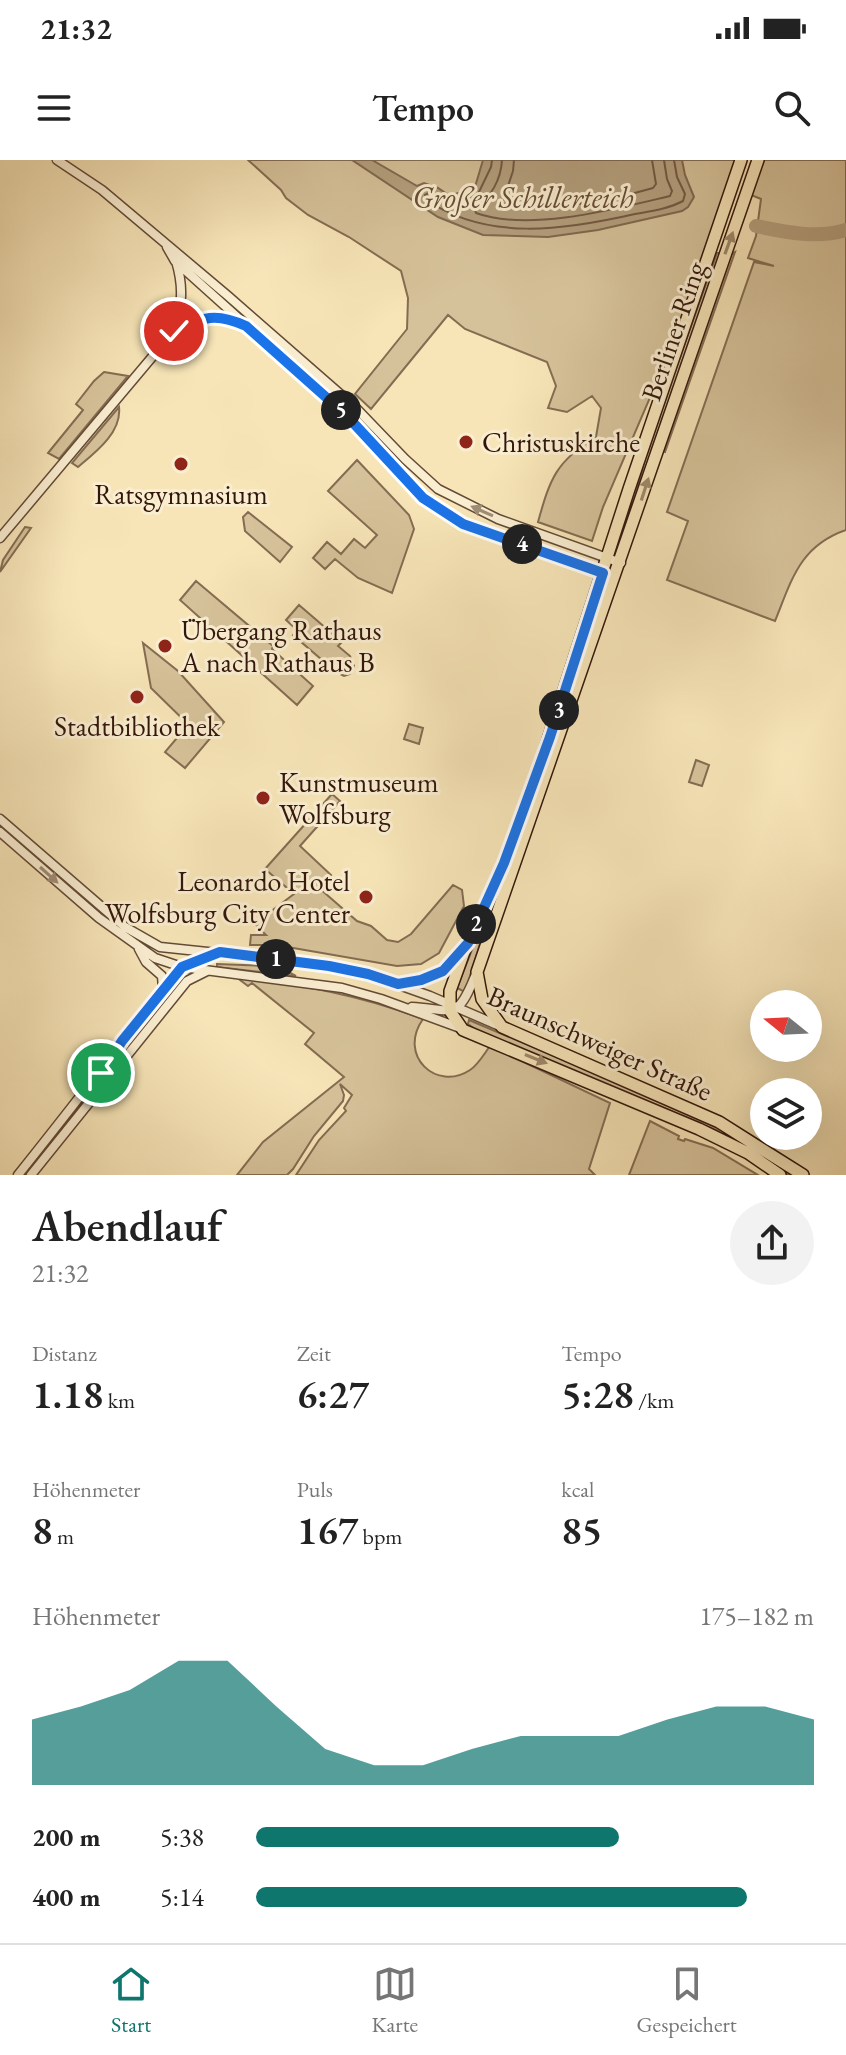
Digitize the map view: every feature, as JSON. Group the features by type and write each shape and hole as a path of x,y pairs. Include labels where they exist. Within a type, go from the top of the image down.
{"main road":[{"name":"Berliner Ring","path":"452,1008 450,991 526,804 741,160"},
{"name":"Berliner Ring","path":"477,972 617,577 655,455 758,160"},
{"path":"477,972 482,999 502,1027"},
{"name":"Braunschweiger Straße","path":"452,1008 463,1030 699,1129 748,1153 780,1175"},
{"name":"Braunschweiger Straße","path":"502,1027 719,1122 803,1175"}],"street":[{"path":"57,160 102,190 177,253 355,407 438,489 498,519 621,563"},
{"path":"167,246 181,278 183,297 174,331"},
{"path":"175,261 346,415 423,498 463,524 617,577"},
{"path":"0,538 174,331 213,316 229,318 246,326"},
{"path":"0,819 125,927 160,947 172,964 175,975 169,1003"},
{"path":"0,832 139,949 146,962 162,976 163,990"},
{"path":"398,984 421,980 443,971 468,943"},
{"name":"Braunschweiger Straße","path":"160,947 293,961 368,974 502,1027"},
{"name":"Braunschweiger Straße","path":"139,949 182,967 342,988 463,1030"},
{"name":"Braunschweiger Straße","path":"182,967 220,952"},
{"path":"18,1175 182,967"},
{"path":"31,1175 187,981 208,970"},
{"path":"452,1008 466,999 477,972"},
{"name":"Braunschweiger Straße","path":"403,1007 452,1008"}],"shaded area":[{"path":"248,160 736,160 673,344 603,507 592,541 538,522 556,472 572,454 596,437 601,408 592,396 567,412 548,408 556,386 547,362 465,329 448,315 371,409 355,394 407,329 408,298 401,271 308,215"},
{"path":"764,160 846,160 846,530 830,537 808,555 793,578 775,621 667,580 688,521 667,512 754,262 774,266 748,258 756,236 761,199 751,195"},
{"path":"735,252 665,452 662,450 730,255"},
{"path":"717,253 721,253 624,540 648,447"},
{"path":"104,372 128,376 59,459 48,453 83,410 76,404"},
{"path":"119,407 116,425 106,441 78,467 72,463"},
{"path":"357,460 409,515 414,529 392,593 358,578 335,559 325,569 313,558 327,542 341,554 354,539 365,548 377,535 328,491"},
{"path":"248,512 292,547 280,562 245,531 243,517"},
{"path":"25,527 31,528 0,572 3,560"},
{"path":"196,581 273,646 272,649 313,686 297,705 180,600"},
{"path":"299,605 342,642 338,646 350,656 354,666 350,674 344,676 336,672 293,635 297,630 286,620"},
{"path":"143,643 178,671 224,722 185,768 165,752 182,732 189,738 195,731 151,688"},
{"path":"409,724 423,728 419,744 404,739"},
{"path":"696,760 709,765 702,786 689,782"},
{"path":"332,794 340,801 300,846 331,875 319,888 357,921 371,926 387,940 398,942 411,934 453,885 462,890 464,906 439,953 421,964 397,966 276,945 250,945 251,935 266,935 256,925 294,894 265,869"},
{"path":"492,905 465,992 457,988"},
{"path":"217,964 291,967 289,972 296,976 217,967"},
{"path":"236,977 331,992 423,1019 416,1033 418,1057 424,1067 445,1077 470,1070 490,1046 610,1103 589,1169 595,1175 296,1175 319,1140 346,1111 344,1108 352,1095 340,1084 343,1101 287,1175 237,1175 263,1142 344,1077 305,1044 314,1033 252,983 248,986"},
{"path":"469,1020 717,1125 750,1146 750,1150 756,1150 796,1175 788,1175 716,1130 468,1024"},
{"path":"650,1121 679,1136 678,1139 713,1148 758,1175 629,1175"}],"water":[{"name":"Großer Schillerteich","path":"352,160 372,160 417,186 424,183 450,196 475,187 483,160 682,160 694,197 682,211 598,230 548,237 483,235 438,217"}],"waterway":[{"path":"756,226 812,234 846,230"}],"place":[{"name":"Christuskirche","path":"466,442"},
{"name":"Ratsgymnasium","path":"181,464"},
{"name":"Übergang Rathaus A nach Rathaus B","path":"165,646"},
{"name":"Stadtbibliothek","path":"137,697"},
{"name":"Kunstmuseum Wolfsburg","path":"263,798"},
{"name":"Leonardo Hotel Wolfsburg City Center","path":"366,897"}],"route":[{"path":"101,1073 122,1041 182,967 220,952 329,966 398,984 421,980 443,971 468,943 504,863 550,737 603,573 463,524 423,498 346,415 246,326 229,318 213,316 174,331"}]}
